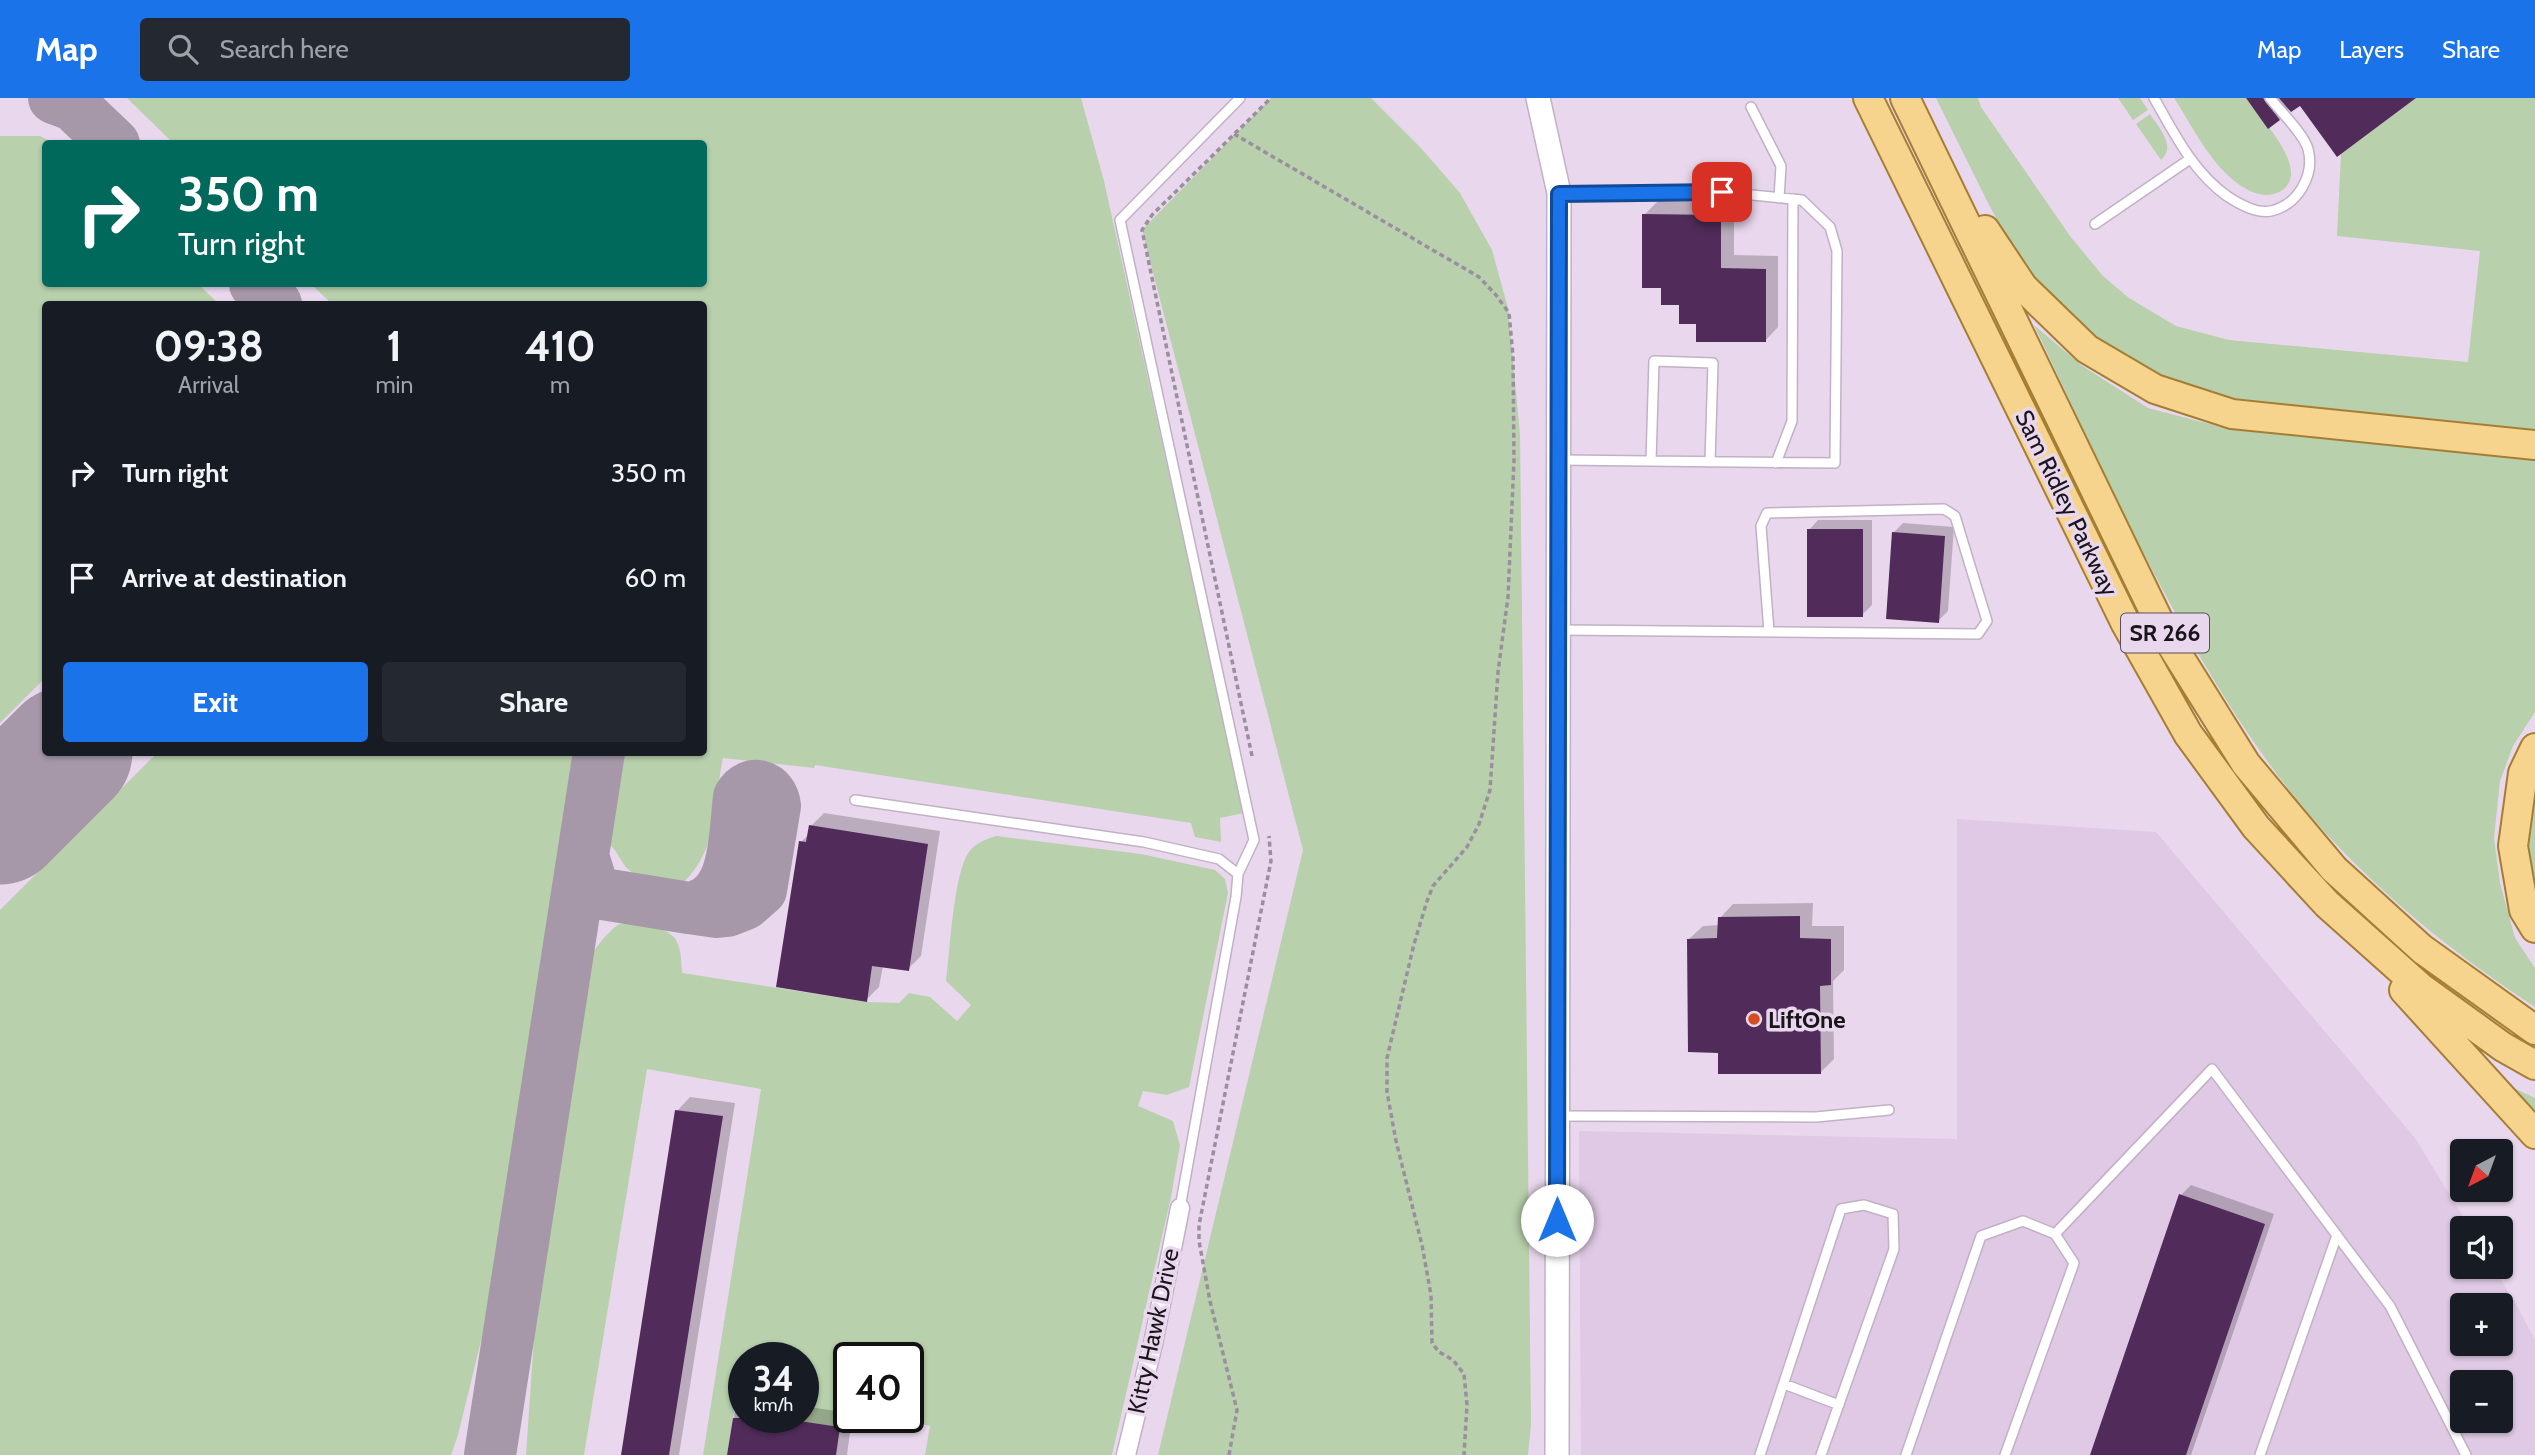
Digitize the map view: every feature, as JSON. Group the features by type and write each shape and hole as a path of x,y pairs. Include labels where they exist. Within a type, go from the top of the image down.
{"main road":[{"name":"Sam Ridley Parkway","path":"1868,98 2126,624 2188,734 2256,827 2327,904 2420,987 2503,1047 2535,1065"},
{"name":"Sam Ridley Parkway","path":"1905,98 2166,636 2246,764 2334,869 2422,948 2535,1030"},
{"path":"1926,140 2023,287 2087,349 2155,389 2232,414 2535,445"},
{"path":"2535,748 2523,773 2513,846 2524,910 2535,928"},
{"path":"2327,904 2535,1134"}],"street":[{"path":"1538,98 1559,194 1557,1455"},
{"name":"Kitty Hawk Drive","path":"1126,1455 1153,1344 1180,1208"}],"lane":[{"path":"1180,1208 1238,874 1254,840 1120,220 1240,98"},
{"path":"2154,98 2190,159 2226,195 2253,210 2271,211 2288,204 2302,189 2309,174 2311,159 2307,145 2270,98"},
{"path":"1751,107 1781,166 1779,198"},
{"path":"2095,224 2190,159"},
{"path":"1559,194 1722,192 1802,200 1830,227 1837,251 1835,463 1559,460"},
{"path":"1776,463 1792,421 1793,199"},
{"path":"1651,461 1654,361 1713,363 1710,462"},
{"path":"1558,630 1978,634 1987,621 1955,516 1944,509 1766,513 1761,526 1769,632"},
{"path":"855,800 1144,842 1219,859 1238,874"},
{"path":"2055,1234 2212,1069 2389,1306 2466,1455"},
{"path":"1557,1116 1816,1117 1889,1110"},
{"path":"1760,1455 1841,1209 1864,1205 1893,1214 1894,1249 1821,1455"},
{"path":"1906,1455 1981,1236 2023,1221 2055,1234 2074,1263 2005,1455"},
{"path":"2260,1455 2337,1235"},
{"path":"1784,1384 1839,1405"}],"path":[{"path":"1254,762 1142,230 1152,215 1271,98"},
{"path":"1234,134 1479,277 1509,313 1513,356 1514,474 1508,597 1498,672 1490,790 1479,824 1467,847 1433,886 1427,901 1387,1058 1387,1092 1396,1141 1422,1245 1431,1295 1432,1343 1439,1352 1453,1360 1464,1374 1467,1405 1464,1455"},
{"path":"1229,1455 1237,1410 1210,1301 1199,1241 1199,1225 1270,860 1268,830"}],"shaded area":[{"path":"1957,819 2156,832 2415,1138 2450,1195 2450,1202 2454,1202 2463,1216 2450,1216 2450,1279 2500,1279 2509,1293 2450,1293 2450,1356 2513,1356 2513,1300 2535,1340 2535,1455 1581,1455 1579,1131 1957,1139"}],"green space":[{"path":"127,98 1081,98 1104,181 1244,813 1220,818 1221,842 1195,837 1191,823 815,765 814,768 723,758 709,840 695,869 683,883 652,880 630,871 608,843 622,756 707,756 707,301 329,301 314,287 707,287 707,140 170,140"},
{"path":"1271,98 1371,98 1421,148 1460,193 1492,250 1508,308 1520,434 1531,1424 1528,1455 1158,1455 1303,850 1142,230"},
{"path":"1936,98 1978,98 1981,107 2070,236 2103,276 2129,298 2176,326 2229,340 2468,362 2480,251 2337,236 2341,154 2416,98 2535,98 2535,433 2210,399 2138,371 2078,328 2026,274"},
{"path":"2118,98 2140,98 2148,110 2133,120"},
{"path":"2174,98 2246,98 2281,145 2288,159 2291,172 2288,183 2279,192 2267,195 2252,192 2236,182 2206,149"},
{"path":"2150,114 2167,143 2165,155 2161,160 2136,124"},
{"path":"0,136 40,136 48,140 42,140 42,287 201,287 216,301 42,301 42,681 0,723"},
{"path":"2034,325 2081,365 2148,408 2225,428 2535,460 2535,712 2513,746 2500,781 2494,838 2500,883 2515,938 2535,968 2535,1007 2461,955 2390,897 2325,833 2268,762 2233,711 2170,604"},
{"path":"154,756 572,756 569,803 491,1300 451,1455 0,1455 0,910"},
{"path":"2535,768 2535,912 2523,871"},
{"path":"996,836 1141,854 1215,870 1225,879 1228,893 1189,1087 1167,1095 1143,1091 1138,1106 1173,1121 1180,1145 1171,1197 1112,1455 925,1455 930,1426 924,1425 924,1342 833,1342 833,1426 819,1424 819,1342 728,1342 728,1433 730,1433 727,1455 703,1455 761,1089 647,1069 584,1455 526,1455 538,1280 589,957 615,927 629,922 647,924 665,931 676,940 682,973 867,1002 899,1003 909,993 930,997 957,1021 971,1005 946,981 953,917 958,883 966,857 979,843"},
{"path":"2505,1084 2535,1098 2535,1117"}],"building":[{"path":"2246,98 2263,98 2280,120 2268,129"},
{"path":"2279,98 2416,98 2337,157 2300,106 2291,112"},
{"path":"1642,214 1721,215 1721,268 1766,269 1766,342 1696,342 1696,324 1679,324 1679,305 1661,305 1661,288 1642,288"},
{"path":"1807,529 1863,529 1863,617 1807,617"},
{"path":"1892,532 1945,536 1939,623 1886,619"},
{"path":"809,825 928,844 909,971 872,966 867,1002 776,987 799,841 806,842"},
{"name":"LiftOne","path":"1800,916 1800,938 1831,939 1831,985 1820,986 1821,1074 1718,1074 1718,1053 1688,1052 1687,939 1717,938 1718,917"},
{"path":"675,1110 723,1116 669,1455 621,1455"},
{"path":"2179,1194 2265,1224 2186,1455 2090,1455"},
{"path":"819,1424 833,1426 833,1433 839,1433 836,1455 727,1455 731,1433 819,1433"}],"taxiway":[{"path":"54,98 73,105 110,140"},
{"path":"258,287 273,301"},
{"path":"490,1455 598,756"},
{"path":"583,856 592,885 603,894 689,908 705,903 717,893 725,880 734,847 739,797 749,787 760,786 766,789 775,806 761,890 745,904 727,911 689,908"}],"runway":[{"path":"0,819 63,756"}],"place":[{"name":"LiftOne","path":"1754,1019"}],"route":[{"path":"1557,1220 1559,194 1722,192"}]}
